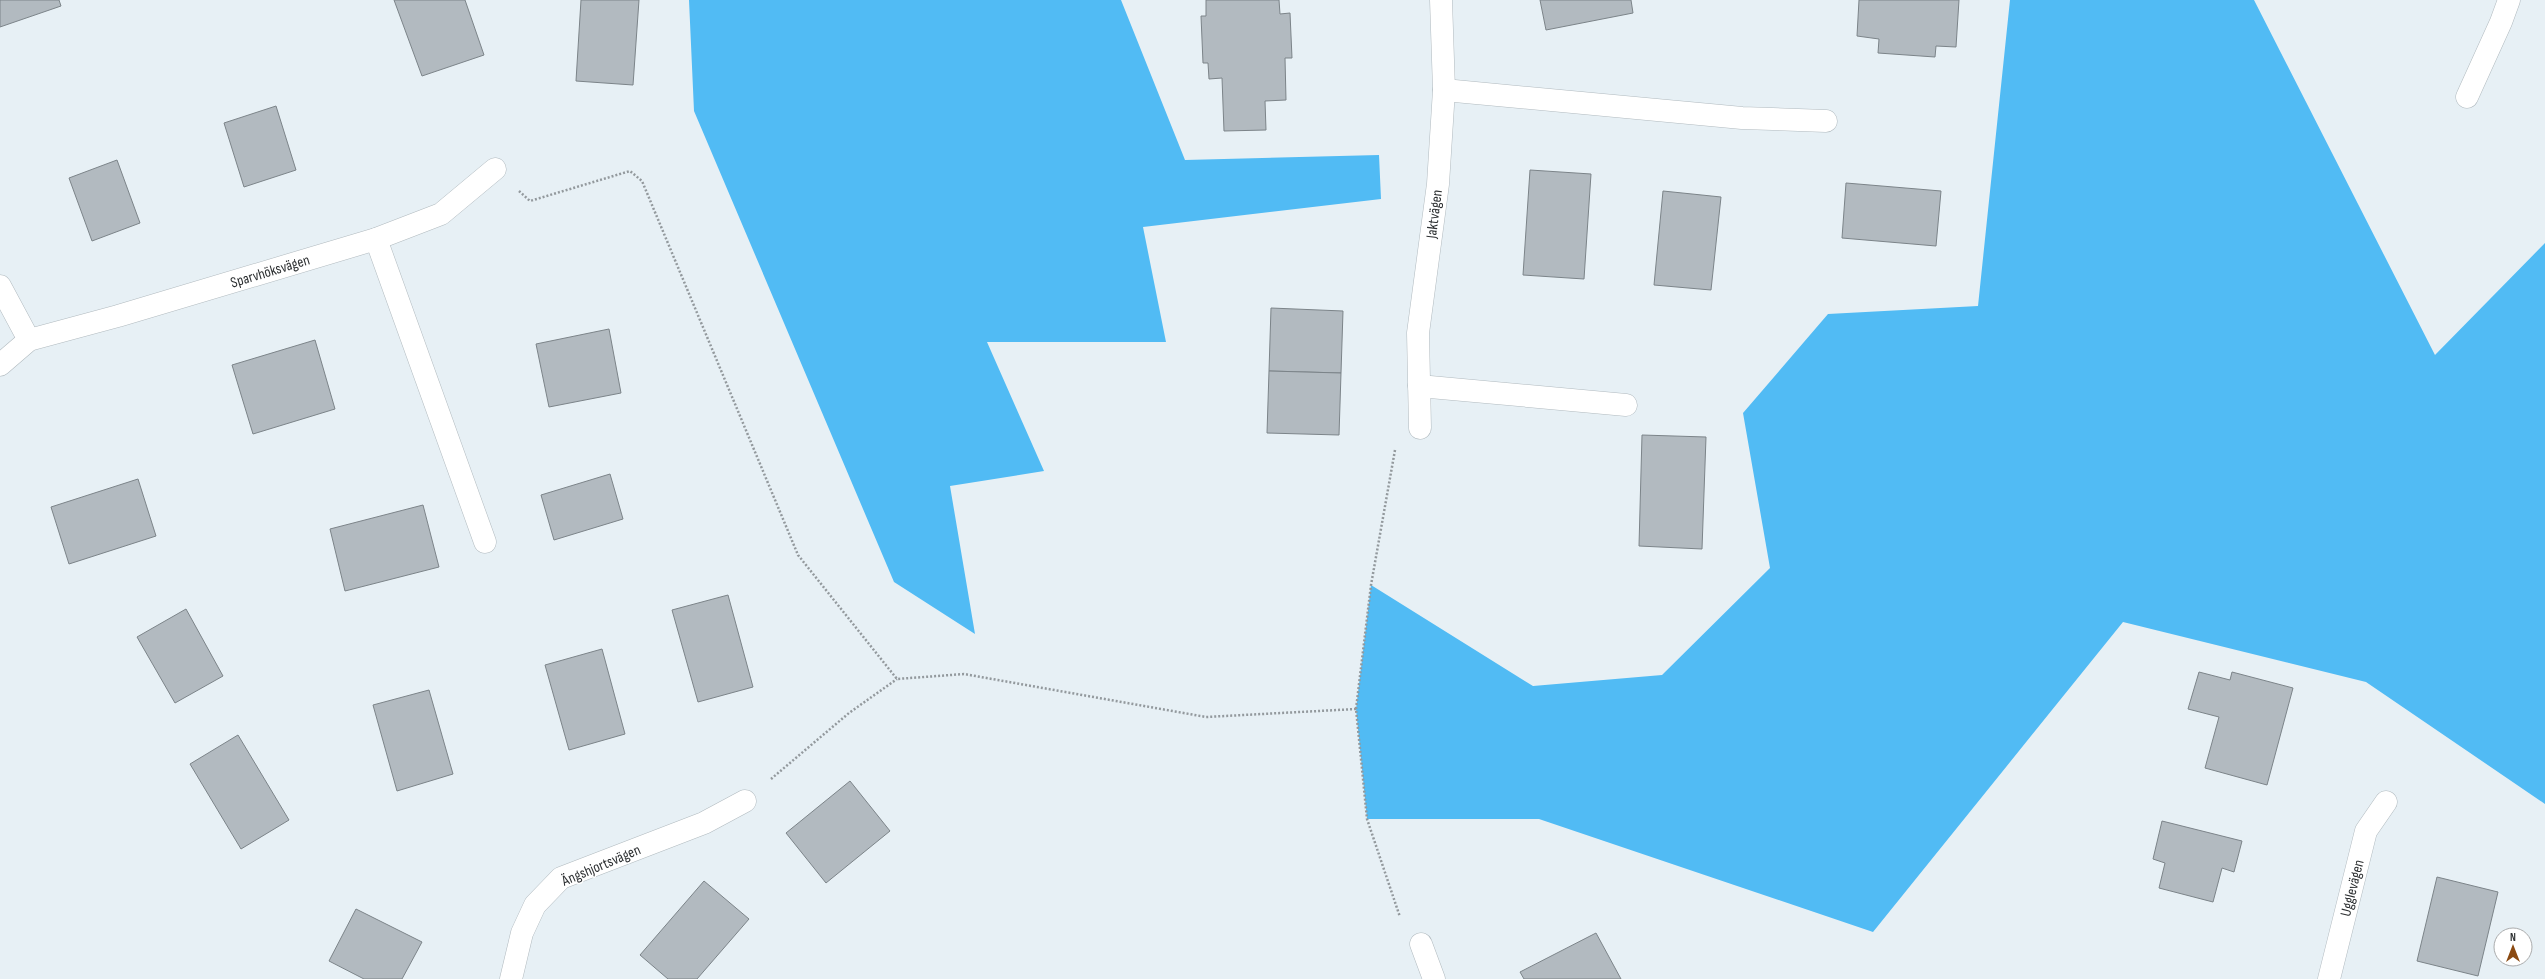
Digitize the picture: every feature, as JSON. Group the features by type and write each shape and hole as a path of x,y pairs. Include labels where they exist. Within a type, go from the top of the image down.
{"street":[{"name":"Jaktvägen","path":"1420,428 1418,333 1438,184 1444,90 1442,0"},
{"path":"2467,97 2501,22 2508,0"},
{"path":"1444,90 1742,118 1826,121"},
{"name":"Sparvhöksvägen","path":"0,365 29,340 118,316 376,239 441,214 495,169"},
{"path":"376,239 485,542"},
{"path":"0,286 29,340"},
{"path":"1419,386 1626,405"},
{"name":"Ängshjortsvägen","path":"511,979 522,932 535,905 561,878 704,823 745,801"},
{"name":"Ugglevägen","path":"2329,979 2366,831 2386,802"},
{"path":"1421,944 1434,979"}],"path":[{"path":"495,169 530,201 630,172 642,181 798,555 897,679"},
{"path":"1420,428 1394,451 1371,585 1356,709 1367,819 1400,919 1421,944"},
{"path":"745,801 849,713 897,679 964,674 1206,717 1356,709"}],"shaded area":[{"path":"689,0 1121,0 1185,160 1379,155 1381,199 1143,227 1166,342 987,342 1044,471 950,486 975,634 894,582 694,111"},
{"path":"2010,0 2254,0 2435,355 2545,243 2545,804 2366,682 2123,622 1873,932 1539,819 1367,819 1356,709 1371,585 1533,686 1662,675 1770,568 1743,413 1828,314 1978,306"}],"building":[{"path":"0,0 59,0 61,6 0,27"},
{"path":"394,0 465,0 484,55 422,76"},
{"path":"581,0 639,0 633,85 576,81"},
{"path":"1206,0 1279,0 1280,14 1290,13 1292,58 1285,58 1286,100 1265,101 1266,130 1224,131 1222,78 1209,79 1208,63 1203,63 1201,16 1206,16"},
{"path":"1540,0 1631,0 1633,13 1546,30"},
{"path":"1859,0 1959,0 1956,47 1936,46 1935,57 1878,53 1879,39 1857,36"},
{"path":"276,106 296,170 244,187 224,123"},
{"path":"117,160 140,223 92,241 69,178"},
{"path":"1530,170 1591,174 1584,279 1523,275"},
{"path":"1846,183 1941,191 1936,246 1842,238"},
{"path":"1663,191 1721,197 1711,290 1654,285"},
{"path":"1271,308 1343,311 1341,373 1269,371"},
{"path":"609,329 621,393 549,407 536,344"},
{"path":"315,340 335,409 253,434 232,365"},
{"path":"1269,371 1341,373 1339,435 1267,433"},
{"path":"1642,435 1706,437 1702,549 1639,546"},
{"path":"610,474 623,519 554,540 541,495"},
{"path":"138,479 156,536 69,564 51,507"},
{"path":"423,505 439,567 345,591 330,529"},
{"path":"728,595 753,687 698,702 672,610"},
{"path":"186,609 223,676 175,703 137,637"},
{"path":"602,649 625,734 569,750 545,665"},
{"path":"2199,672 2230,680 2232,672 2293,688 2267,785 2205,768 2219,717 2188,709"},
{"path":"429,690 453,774 397,791 373,705"},
{"path":"238,735 289,820 241,849 190,764"},
{"path":"850,781 890,831 826,883 786,833"},
{"path":"2162,821 2242,841 2234,872 2222,868 2213,902 2159,888 2165,863 2153,859"},
{"path":"2437,877 2498,892 2478,976 2417,961"},
{"path":"704,881 749,919 697,979 668,979 640,955"},
{"path":"356,909 422,942 402,979 364,979 329,961"},
{"path":"1596,933 1621,979 1524,979 1520,972"}]}
